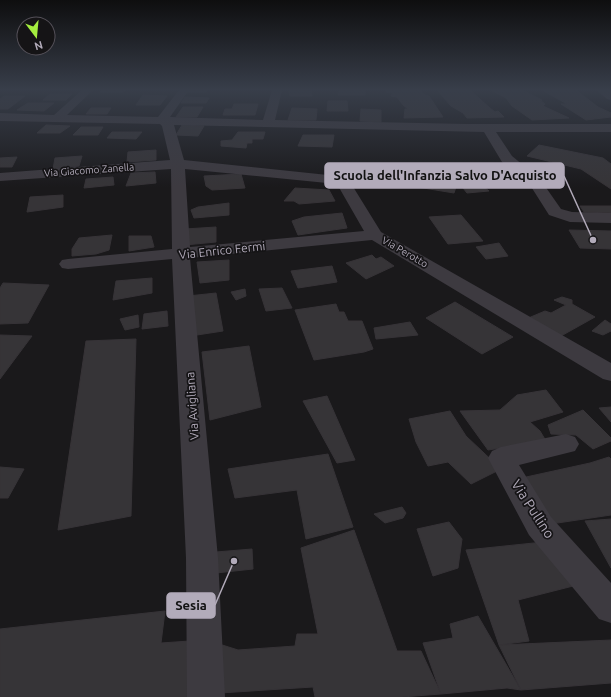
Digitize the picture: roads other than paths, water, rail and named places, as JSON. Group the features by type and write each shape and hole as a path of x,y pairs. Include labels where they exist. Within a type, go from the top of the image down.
{"street":[{"name":"Via Avigliana","path":"166,123 168,124 178,164 181,254 202,558 206,697"},
{"path":"287,123 488,128 611,128"},
{"path":"488,128 507,159 535,182 554,212 570,217 611,218"},
{"name":"Via Giacomo Zanella","path":"0,177 178,164"},
{"name":"Via Perotto","path":"178,164 342,180 375,235 611,373"},
{"name":"Via Enrico Fermi","path":"68,264 375,235"},
{"name":"Via Pullino","path":"566,444 501,458 540,526 611,607"}],"place":[{"name":"Scuola dell'Infanzia Salvo D'Acquisto","path":"593,240"},
{"name":"Sesia","path":"234,561"}]}
